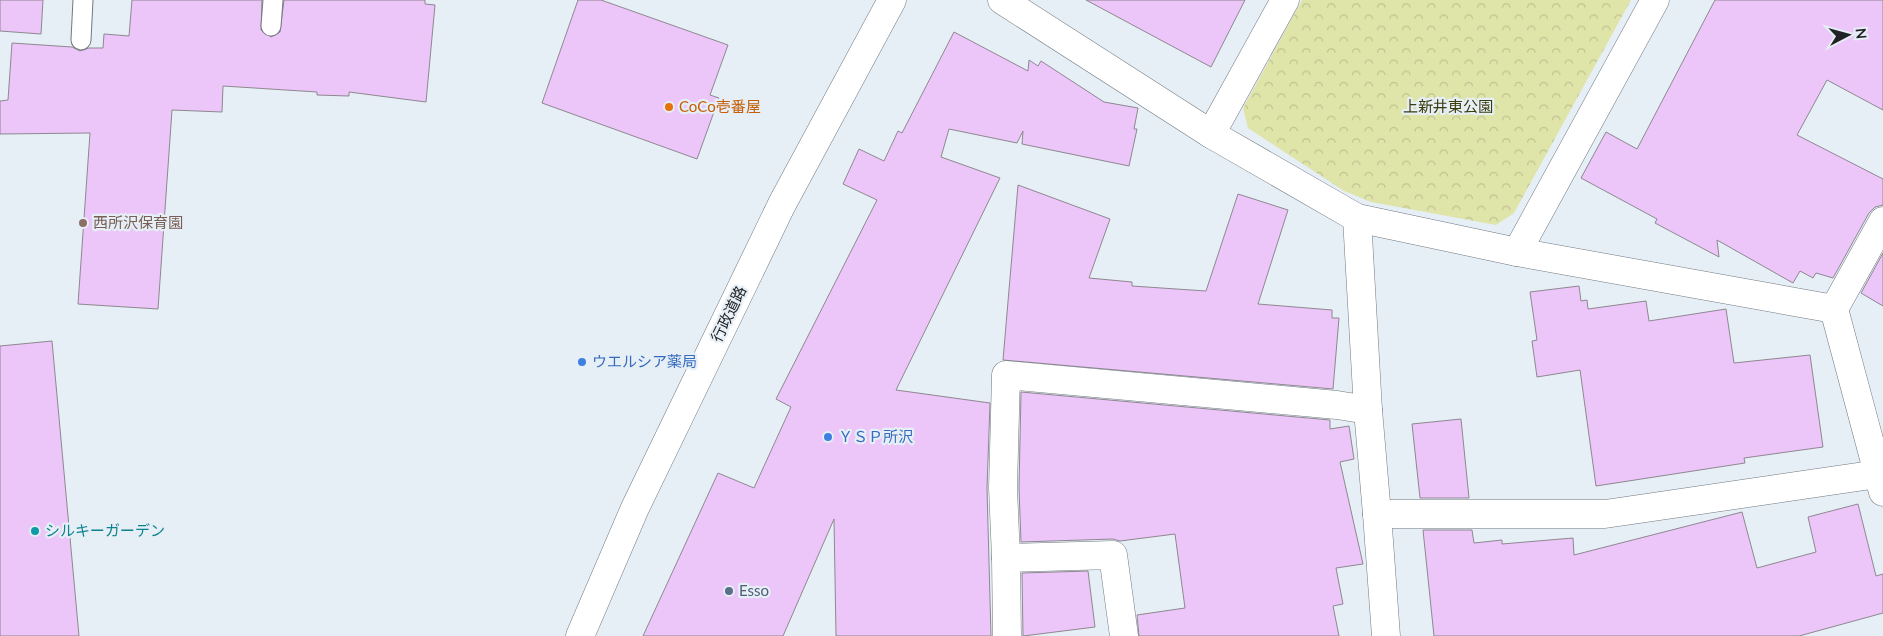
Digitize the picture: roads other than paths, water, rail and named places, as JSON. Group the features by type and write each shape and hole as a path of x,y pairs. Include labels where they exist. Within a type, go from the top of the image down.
{"main road":[{"name":"行政道路","path":"580,636 635,508 782,204 892,0"},
{"path":"1002,0 1211,134 1357,218 1517,252 1834,309"},
{"path":"1211,134 1285,0"},
{"path":"1517,252 1655,0"},
{"path":"1357,218 1368,410 1386,636"},
{"path":"1377,514 1605,514 1881,483 1834,309 1883,222"},
{"path":"1006,636 1006,558 1003,488 1006,375 1337,405 1368,410"},
{"path":"1006,558 1113,555 1124,636"}],"lane":[{"path":"81,40 83,0"},
{"path":"271,26 273,0"}],"place":[{"name":"CoCo壱番屋","path":"669,107"},
{"name":"西所沢保育園","path":"83,223"},
{"name":"ウエルシア薬局","path":"582,362"},
{"name":"ＹＳＰ所沢","path":"828,437"},
{"name":"シルキーガーデン","path":"35,531"},
{"name":"Esso","path":"729,591"}],"park label":[{"name":"上新井東公園","path":"1448,107"}]}
